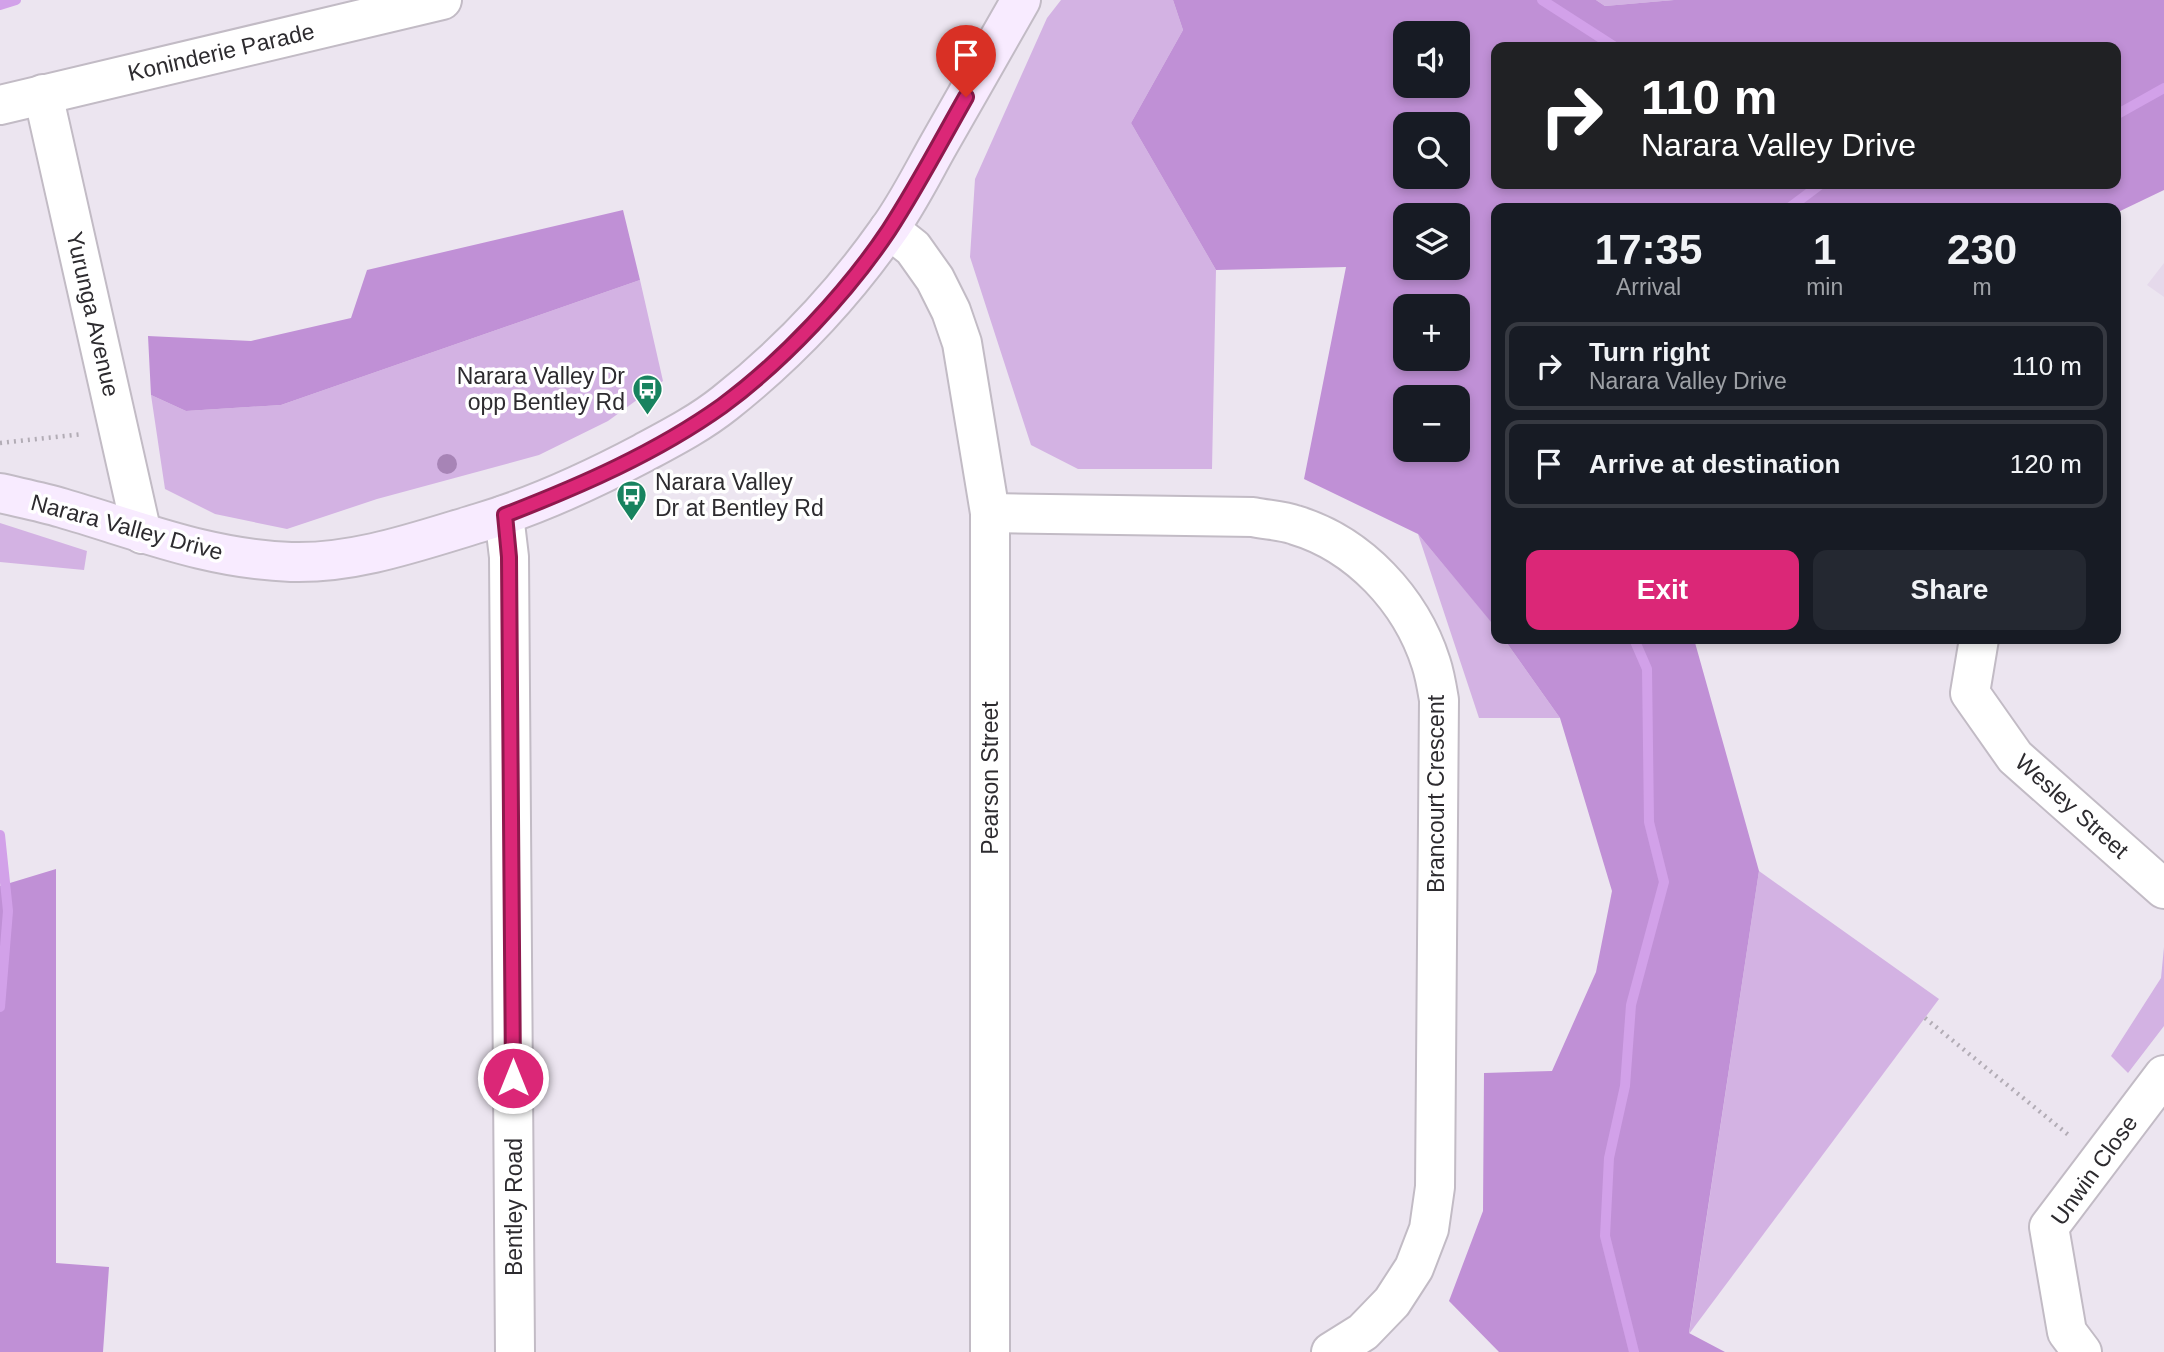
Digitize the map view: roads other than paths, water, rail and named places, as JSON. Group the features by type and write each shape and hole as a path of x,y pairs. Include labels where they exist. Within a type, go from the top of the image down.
{"main road":[{"name":"Narara Valley Drive","path":"0,493 61,508 200,551 294,562 348,557 385,550 505,515 620,466 672,438 722,405 770,365 811,325 855,275 889,229 1021,0"}],"street":[{"name":"Koninderie Parade","path":"0,105 442,0"},
{"name":"Yurunga Avenue","path":"43,94 142,534"},
{"name":"Pearson Street","path":"889,229 913,248 935,279 951,311 962,343 990,513 990,1352"},
{"name":"Brancourt Crescent","path":"990,513 1252,517 1294,524 1332,539 1368,566 1395,594 1417,628 1432,664 1439,700 1435,1186 1429,1228 1414,1268 1392,1303 1363,1332 1331,1352"},
{"name":"Bentley Road","path":"505,515 509,557 515,1352"},
{"name":"Wesley Street","path":"1978,644 1970,693 2015,757 2164,889"},
{"name":"Unwin Close","path":"2082,1352 2067,1332 2049,1227 2164,1075"}],"waterway":[{"path":"0,5 16,0"},
{"path":"1542,0 1607,42"},
{"path":"2121,112 2164,88"},
{"path":"1796,203 1814,189"},
{"path":"1634,1352 1605,1236 1609,1158 1625,1086 1631,1005 1664,882 1649,822 1647,669 1636,644"},
{"path":"0,835 8,911 0,1007"}],"place":[{"name":"Narara Valley Dr opp Bentley Rd","path":"648,416"},
{"name":"Narara Valley Dr at Bentley Rd","path":"632,522"}]}
